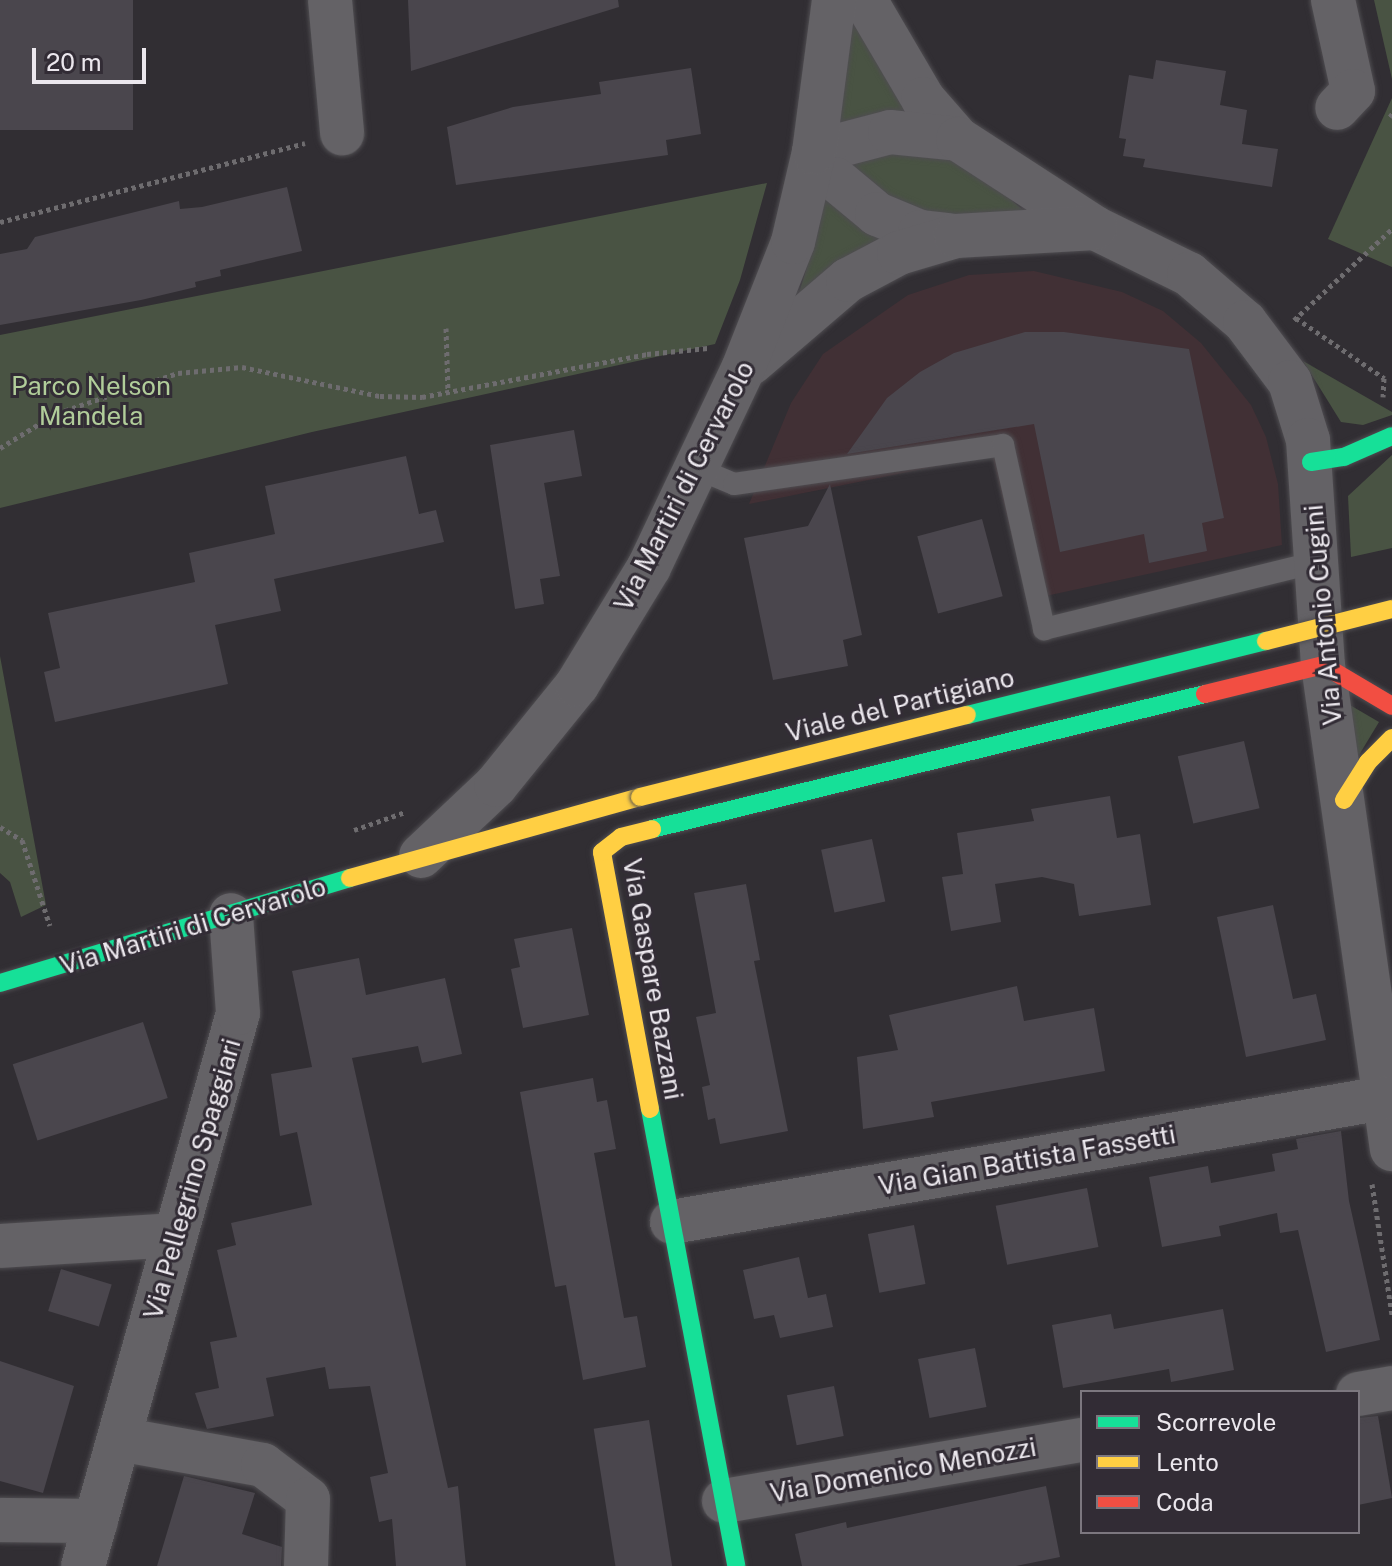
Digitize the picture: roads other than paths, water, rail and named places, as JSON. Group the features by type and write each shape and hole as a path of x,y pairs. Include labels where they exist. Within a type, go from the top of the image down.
{"main road":[{"path":"1311,462 1344,457 1392,436"},
{"name":"Viale del Partigiano","path":"421,856 640,797 1392,609"},
{"path":"1323,665 1392,706"},
{"name":"Via Gaspare Bazzani","path":"736,1566 602,852 621,837 1323,665"},
{"path":"1344,800 1368,762 1392,738"},
{"name":"Via Martiri di Cervarolo","path":"0,983 421,856"}],"street":[{"path":"330,0 342,133"},
{"name":"Via Martiri di Cervarolo","path":"421,856 496,785 577,685 649,567 743,369 793,242 814,152 834,0"},
{"name":"Via Antonio Cugini","path":"865,0 923,99 958,139 1095,228 1189,274 1222,298 1266,346 1303,413 1311,462 1323,665 1392,1149"},
{"path":"1333,0 1353,91 1337,108"},
{"name":"Via Antonio Cugini","path":"958,139 890,132 814,152 835,179 877,214 920,232 956,236 1095,228"},
{"name":"Via Antonio Cugini","path":"743,369 848,280 899,253 956,236"},
{"name":"Via Pellegrino Spaggiari","path":"83,1566 238,1013 231,915"},
{"name":"Via Gian Battista Fassetti","path":"672,1222 1383,1098"},
{"path":"0,1246 174,1235"},
{"path":"1360,1394 1392,1388"},
{"path":"119,1439 263,1465 308,1499 306,1566"},
{"name":"Via Domenico Menozzi","path":"724,1501 1080,1440"},
{"path":"0,1520 96,1521"}],"lane":[{"path":"696,468 734,484 1003,445 1044,629 1317,562"}],"park label":[{"name":"Parco Nelson Mandela","path":"91,401"}]}
